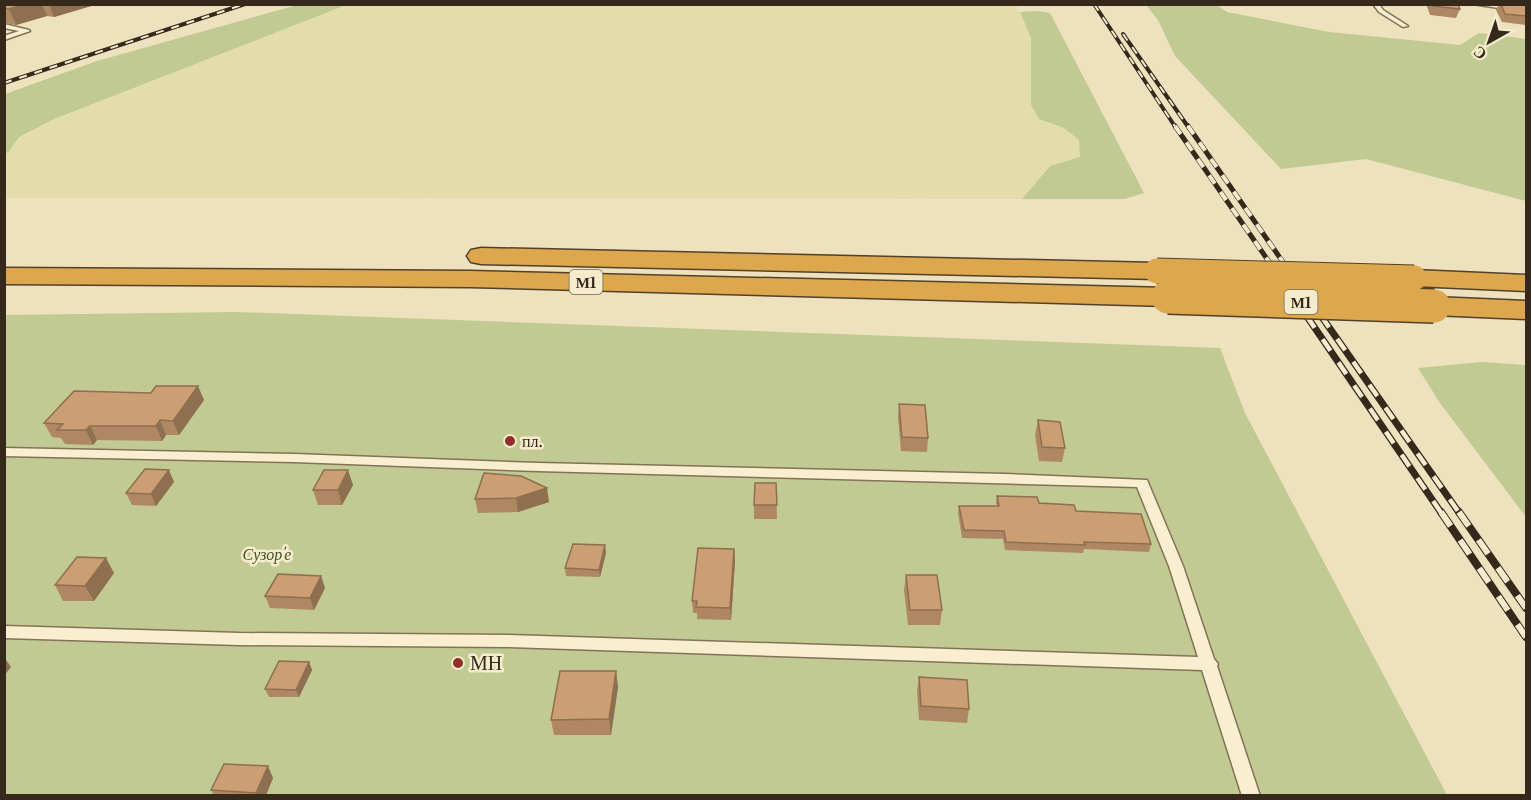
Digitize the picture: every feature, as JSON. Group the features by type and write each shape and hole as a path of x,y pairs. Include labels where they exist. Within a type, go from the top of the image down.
{"highway":[{"name":"М1","path":"4,254 483,256 1157,271 1527,283"},
{"name":"М1","path":"4,276 470,279 1168,297 1527,310"}],"lane":[{"path":"1376,4 1381,11 1405,26"},
{"path":"1476,4 1527,10"},
{"path":"4,26 27,31 4,38"},
{"path":"4,452 1005,477 1142,483 1176,566 1251,795"},
{"path":"4,633 250,639 509,641 1209,664"}],"shaded area":[{"path":"346,4 1017,5 1031,38 1031,105 1039,119 1064,128 1079,140 1080,157 1050,166 1022,199 5,198 5,155 19,137 54,119"}],"green space":[{"path":"297,5 346,5 54,119 19,137 8,153 5,152 5,94 97,61"},
{"path":"1146,5 1217,5 1227,12 1329,32 1460,45 1479,33 1526,39 1526,201 1366,159 1281,169 1175,56 1158,20"},
{"path":"1020,12 1050,13 1144,193 1125,199 1022,199 1050,166 1080,157 1079,140 1064,128 1039,119 1031,105 1031,38"},
{"name":"Сузорʼе","path":"237,312 1220,348 1245,413 1447,795 5,795 4,315"},
{"path":"1481,362 1526,365 1526,517 1440,403 1418,368"}],"building":[{"path":"4,4 24,4 9,9 4,8"},
{"path":"1433,4 1458,4 1460,9 1433,6"},
{"path":"1501,4 1527,6 1527,16 1505,14"},
{"path":"156,386 198,386 173,421 160,420 156,426 90,426 86,430 57,430 63,424 44,423 74,391 151,393"},
{"path":"899,404 925,405 928,438 902,437"},
{"path":"1038,420 1060,422 1065,448 1042,447"},
{"path":"145,469 169,470 151,494 126,493"},
{"path":"324,470 348,470 338,490 313,490"},
{"path":"484,473 521,476 547,488 516,498 475,499"},
{"path":"755,483 776,483 777,505 754,505"},
{"path":"997,496 1037,497 1039,503 1074,505 1076,511 1141,514 1151,544 1084,542 1085,545 1006,542 1004,531 964,530 959,506 999,506"},
{"path":"573,544 605,545 599,570 565,568"},
{"path":"698,548 734,549 730,608 696,607 697,601 692,601"},
{"path":"77,557 106,558 85,586 55,585"},
{"path":"278,574 321,576 310,598 265,596"},
{"path":"906,575 937,575 942,610 910,610"},
{"path":"279,661 309,662 296,690 265,689"},
{"path":"560,671 616,671 609,719 551,720"},
{"path":"919,677 967,680 969,709 921,706"},
{"path":"224,764 268,766 256,793 211,790"}],"railway":[{"path":"4,83 245,4"},
{"path":"1094,4 1176,128"},
{"path":"1123,34 1189,128"},
{"path":"1175,126 1292,295"},
{"path":"1188,126 1306,295"},
{"path":"1291,293 1442,514"},
{"path":"1305,293 1460,514"},
{"path":"1441,512 1526,637"},
{"path":"1459,512 1526,608"}],"place":[{"name":"пл.","path":"510,441"},
{"name":"МН","path":"458,663"}]}
